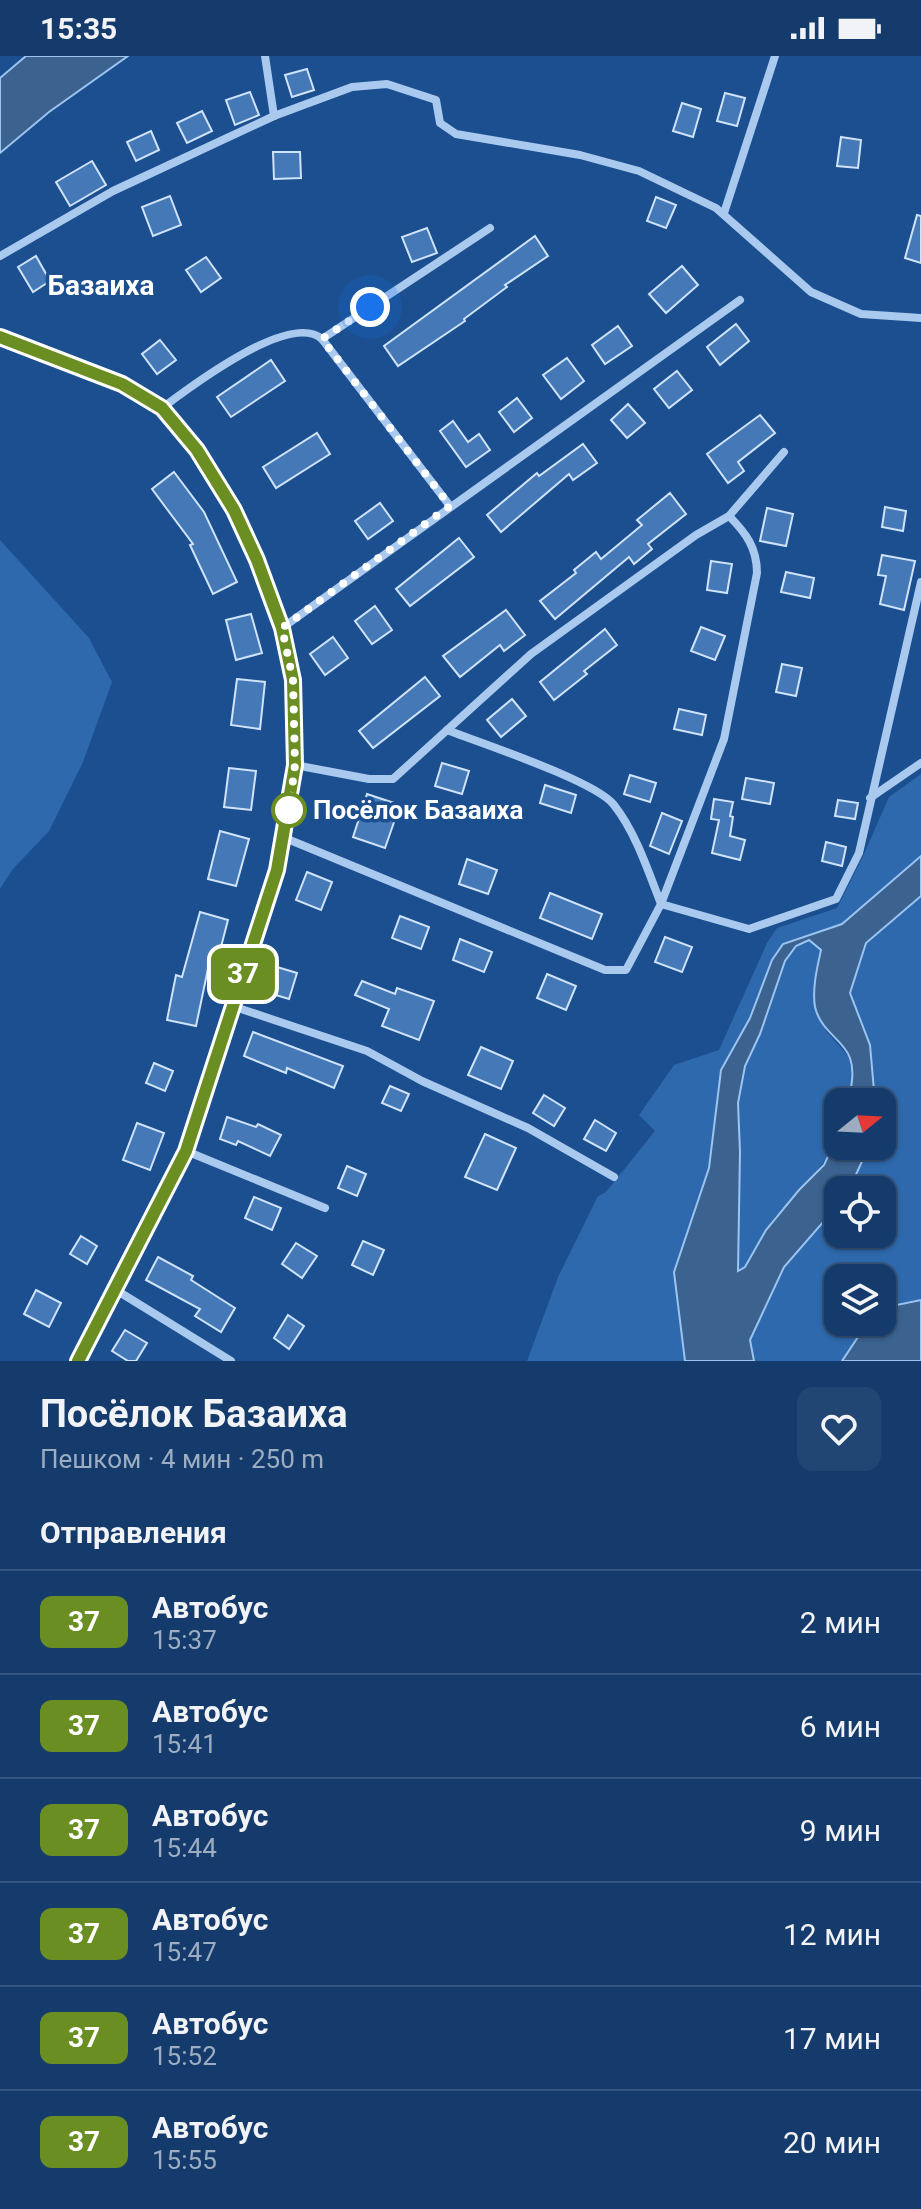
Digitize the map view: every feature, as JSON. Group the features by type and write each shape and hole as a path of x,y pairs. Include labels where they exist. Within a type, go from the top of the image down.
{"street":[{"path":"265,56 274,116"},
{"path":"724,213 775,56"},
{"path":"0,256 113,191 274,116 352,87 387,84 436,100 440,123 456,134 580,155 639,171 724,213 811,292 861,314 921,318"},
{"path":"322,339 490,228"},
{"path":"282,628 740,300"},
{"path":"162,408 224,363 294,332 315,332 450,506"},
{"path":"0,337 122,384 162,408 197,450 234,510 257,560 282,628 293,680 295,765 285,838 277,870 186,1151 78,1361"},
{"path":"295,765 369,779 393,779 531,654 696,535 729,516 784,452"},
{"path":"285,838 605,970 626,970 661,904 724,739 757,573 757,554 745,532 729,516"},
{"path":"661,904 749,929 836,899 859,853 869,798 921,582"},
{"path":"447,730 592,787 613,803 644,860 661,904"},
{"path":"869,798 921,763"},
{"path":"232,1006 367,1051 422,1081 528,1128 614,1177"},
{"path":"186,1151 325,1208"},
{"path":"116,1290 231,1361"}],"shaded area":[{"path":"26,56 128,56 49,112 0,153 0,78"},
{"path":"0,540 89,638 112,682 83,762 49,831 13,869 0,889"},
{"path":"921,774 921,856 842,924 783,944 772,960 750,1018 721,1070 709,1168 674,1272 685,1361 527,1361 558,1277 598,1196 606,1192 655,1131 639,1115 674,1065 719,1050 767,943 777,928 837,908 889,797"},
{"path":"921,856 921,896 866,943 850,993 870,1045 874,1088 851,1088 850,1058 818,1016 814,1000 821,950 809,940 796,946 785,961 760,1034 745,1066 738,1103 738,1271 745,1267 766,1230 826,1160 863,1160 855,1176 824,1176 824,1221 784,1267 750,1340 754,1361 685,1361 674,1272 709,1168 721,1070 750,1018 772,960 783,944 842,924"},
{"path":"921,896 921,1300 896,1305 896,1264 824,1264 824,1336 859,1336 842,1361 754,1361 750,1340 784,1267 824,1221 824,1248 896,1248 896,1176 855,1176 863,1160 896,1160 896,1088 874,1088 870,1045 850,993 866,943"},
{"path":"810,940 821,950 816,974 826,1031 850,1058 852,1083 851,1088 824,1088 825,1160 774,1219 750,1259 738,1272 738,1103 745,1066 760,1034 785,961 796,946"},
{"path":"921,1300 921,1361 842,1361 859,1336 896,1336 896,1305"}],"building":[{"path":"307,69 314,90 292,97 285,75"},
{"path":"250,92 259,115 235,125 226,100"},
{"path":"725,93 745,98 737,126 717,121"},
{"path":"682,103 701,109 693,137 673,131"},
{"path":"202,111 212,131 187,143 177,123"},
{"path":"151,131 159,150 136,161 127,142"},
{"path":"841,137 861,140 858,168 837,166"},
{"path":"273,152 300,152 301,178 274,179"},
{"path":"92,161 106,185 70,206 56,182"},
{"path":"170,196 181,225 153,236 142,207"},
{"path":"656,197 676,205 666,228 647,221"},
{"path":"917,215 921,216 921,263 905,258"},
{"path":"427,228 437,253 412,262 402,237"},
{"path":"535,236 548,256 505,285 507,287 465,321 398,366 384,346"},
{"path":"36,256 50,281 33,292 18,267"},
{"path":"206,257 221,278 201,292 186,270"},
{"path":"682,266 698,285 666,313 649,294"},
{"path":"736,324 749,341 720,365 707,347"},
{"path":"618,326 632,346 605,364 592,345"},
{"path":"160,340 176,360 157,374 142,354"},
{"path":"567,358 584,381 561,399 543,375"},
{"path":"271,360 285,381 231,417 217,397"},
{"path":"677,371 692,390 669,408 654,389"},
{"path":"517,398 532,418 514,432 499,412"},
{"path":"628,404 645,423 627,438 611,420"},
{"path":"760,415 775,433 738,462 744,471 728,483 707,454"},
{"path":"453,421 468,442 479,434 490,450 466,467 440,431"},
{"path":"317,433 330,454 276,488 263,467"},
{"path":"583,444 597,463 573,480 569,474 501,532 487,515 537,473 539,476"},
{"path":"174,472 204,512 237,582 213,594 190,545 193,544 152,489"},
{"path":"670,493 686,514 648,544 652,549 634,564 629,557 555,619 540,601 576,573 574,570 596,552 601,559 642,525 637,520"},
{"path":"380,503 393,521 368,539 355,521"},
{"path":"885,507 906,511 903,531 882,527"},
{"path":"767,508 793,514 786,546 760,541"},
{"path":"459,538 474,557 410,606 396,589"},
{"path":"882,555 915,561 904,610 880,604 886,576 878,575"},
{"path":"711,561 732,564 727,593 707,590"},
{"path":"786,572 814,578 810,598 781,592"},
{"path":"375,606 392,630 372,644 355,621"},
{"path":"506,610 525,635 504,651 500,645 460,677 443,656"},
{"path":"251,614 262,653 236,660 226,620"},
{"path":"701,627 725,636 715,660 691,651"},
{"path":"605,629 617,645 554,700 540,682"},
{"path":"333,637 348,658 325,675 310,654"},
{"path":"782,664 802,668 796,696 776,692"},
{"path":"425,677 440,696 373,748 359,731"},
{"path":"237,679 265,682 260,729 231,725"},
{"path":"512,699 526,716 501,737 487,720"},
{"path":"679,709 706,715 702,735 674,729"},
{"path":"442,763 469,771 462,794 435,786"},
{"path":"229,768 256,771 251,810 224,807"},
{"path":"630,775 656,783 650,802 624,794"},
{"path":"746,778 774,783 770,804 742,799"},
{"path":"545,785 576,795 571,813 540,803"},
{"path":"367,794 400,805 385,848 353,837"},
{"path":"714,799 733,802 730,836 745,840 740,860 712,853 719,820 711,819"},
{"path":"838,800 858,803 855,819 835,816"},
{"path":"662,813 682,821 669,854 650,846"},
{"path":"220,831 249,839 236,886 208,879"},
{"path":"826,842 846,847 842,866 822,861"},
{"path":"467,859 497,870 488,894 459,884"},
{"path":"307,872 332,882 321,910 296,900"},
{"path":"550,893 602,914 592,939 540,918"},
{"path":"200,912 228,920 216,966 209,964 196,1026 167,1020 176,975 182,977"},
{"path":"400,916 429,927 421,949 392,938"},
{"path":"665,937 692,947 682,972 655,962"},
{"path":"460,939 492,952 484,972 453,960"},
{"path":"277,967 297,973 289,999 269,993"},
{"path":"547,974 576,986 566,1010 537,998"},
{"path":"362,981 395,994 397,988 434,1001 419,1040 382,1026 389,1009 355,995"},
{"path":"253,1032 343,1066 334,1088 287,1068 286,1073 244,1056"},
{"path":"481,1047 513,1061 501,1089 468,1075"},
{"path":"154,1063 173,1071 165,1091 146,1083"},
{"path":"390,1086 409,1094 401,1111 382,1103"},
{"path":"544,1095 565,1108 554,1126 533,1113"},
{"path":"227,1117 256,1127 258,1124 281,1135 270,1156 238,1141 236,1145 220,1139"},
{"path":"595,1120 616,1133 606,1151 584,1139"},
{"path":"137,1123 164,1133 150,1170 123,1160"},
{"path":"485,1134 516,1148 497,1190 465,1177"},
{"path":"347,1166 366,1174 357,1196 338,1188"},
{"path":"254,1197 281,1208 272,1230 245,1218"},
{"path":"81,1236 97,1246 87,1264 70,1254"},
{"path":"363,1241 384,1250 373,1275 352,1265"},
{"path":"296,1243 317,1256 302,1278 282,1264"},
{"path":"158,1257 193,1276 191,1280 235,1308 221,1332 195,1316 200,1309 146,1280"},
{"path":"36,1290 61,1303 49,1327 24,1314"},
{"path":"288,1315 304,1326 289,1349 274,1338"},
{"path":"125,1330 147,1343 136,1361 128,1361 112,1351"}],"bus line":[{"name":"37","path":"0,337 122,384 162,408 197,450 234,510 257,560 282,628 293,680 295,765 285,838 277,870 186,1151 78,1361"}],"place":[{"name":"Посёлок Базаиха","path":"289,810"}],"district":[{"name":"Базаиха","path":"101,285"}],"route":[{"path":"289,810 295,765 293,680 282,628 450,506 322,339 370,307"}]}
